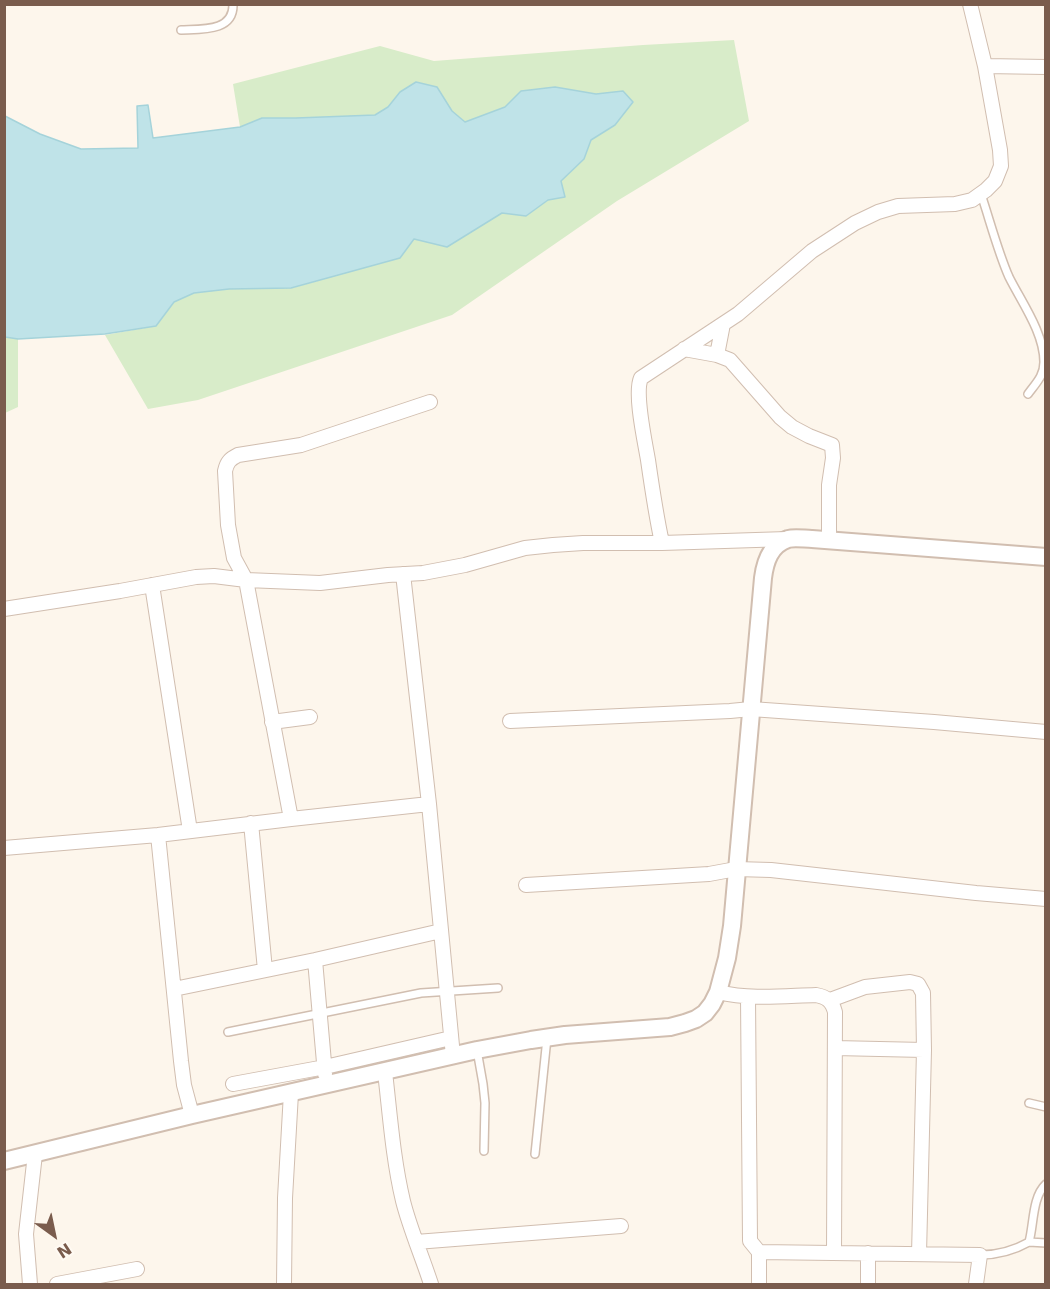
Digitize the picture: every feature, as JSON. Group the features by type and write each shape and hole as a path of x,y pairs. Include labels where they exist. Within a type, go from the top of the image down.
{"street":[{"path":"662,543 641,417 639,383 641,378 738,314 812,251 855,223 898,206 955,204 972,200 995,181 1000,166 1000,150 985,66 970,4"},
{"path":"985,66 1046,67"},
{"path":"717,355 723,324"},
{"path":"684,349 717,355 730,360 780,417 792,427 832,445 829,540"},
{"path":"291,819 246,580 234,558 228,525 226,464 238,455 301,445 430,402"},
{"path":"4,1161 192,1115 477,1050 547,1038 670,1027 696,1019 705,1013 718,992 732,926 764,568 772,549 789,539"},
{"path":"4,609 196,577 214,576 246,580 320,583 445,570 525,548 583,543 829,540 1046,557"},
{"path":"403,574 429,804 453,1056"},
{"path":"152,585 190,831"},
{"path":"510,721 751,709 1046,732"},
{"path":"272,722 310,717"},
{"path":"4,848 158,835 429,804"},
{"path":"250,823 265,970"},
{"path":"158,835 182,1069 192,1115"},
{"path":"526,885 709,874 752,868 1046,899"},
{"path":"174,989 441,931"},
{"path":"315,960 326,1086"},
{"path":"830,1000 865,987 910,982 918,984 922,993 924,1050 919,1254"},
{"path":"718,992 748,997 816,995 825,996 830,1000 835,1012 834,1253"},
{"path":"748,997 750,1241 759,1252 759,1284"},
{"path":"233,1084 325,1067 451,1038"},
{"path":"835,1047 924,1050"},
{"path":"385,1072 399,1179 409,1221 430,1284"},
{"path":"284,1284 285,1198 291,1093"},
{"path":"30,1284 26,1234 35,1154"},
{"path":"416,1242 621,1226"},
{"path":"759,1252 980,1255 976,1284"},
{"path":"868,1253 868,1284"},
{"path":"57,1284 137,1269"}],"lane":[{"path":"182,30 213,28 221,25 231,16 234,9 233,4"},
{"path":"981,194 1009,276 1040,340 1044,360 1043,374 1028,394"},
{"path":"228,1032 421,993 498,988"},
{"path":"535,1154 547,1038"},
{"path":"477,1050 485,1103 484,1151"},
{"path":"1029,1103 1046,1107"},
{"path":"1029,1242 1036,1200 1041,1188 1046,1184"},
{"path":"980,1255 997,1255 1029,1242 1046,1243"}],"green space":[{"path":"734,40 749,121 617,201 452,315 198,400 148,409 105,335 156,326 174,302 194,293 229,289 292,288 399,258 414,238 447,247 502,213 526,216 548,200 561,181 584,159 591,140 615,125 623,91 596,94 555,87 521,91 505,107 465,122 452,111 437,87 400,92 388,107 375,115 263,118 240,127 233,84 380,46 434,61"},
{"path":"4,337 18,339 18,407 5,413"}],"water":[{"path":"416,82 437,87 452,111 465,122 505,107 521,91 555,87 596,94 623,91 633,102 615,125 591,140 584,159 561,181 565,197 548,200 526,216 502,213 447,247 414,239 400,258 291,288 229,289 194,293 174,302 156,326 105,334 18,339 5,337 5,116 40,134 81,149 138,148 137,106 148,105 153,138 240,127 262,118 375,115 388,107 400,92"}]}
